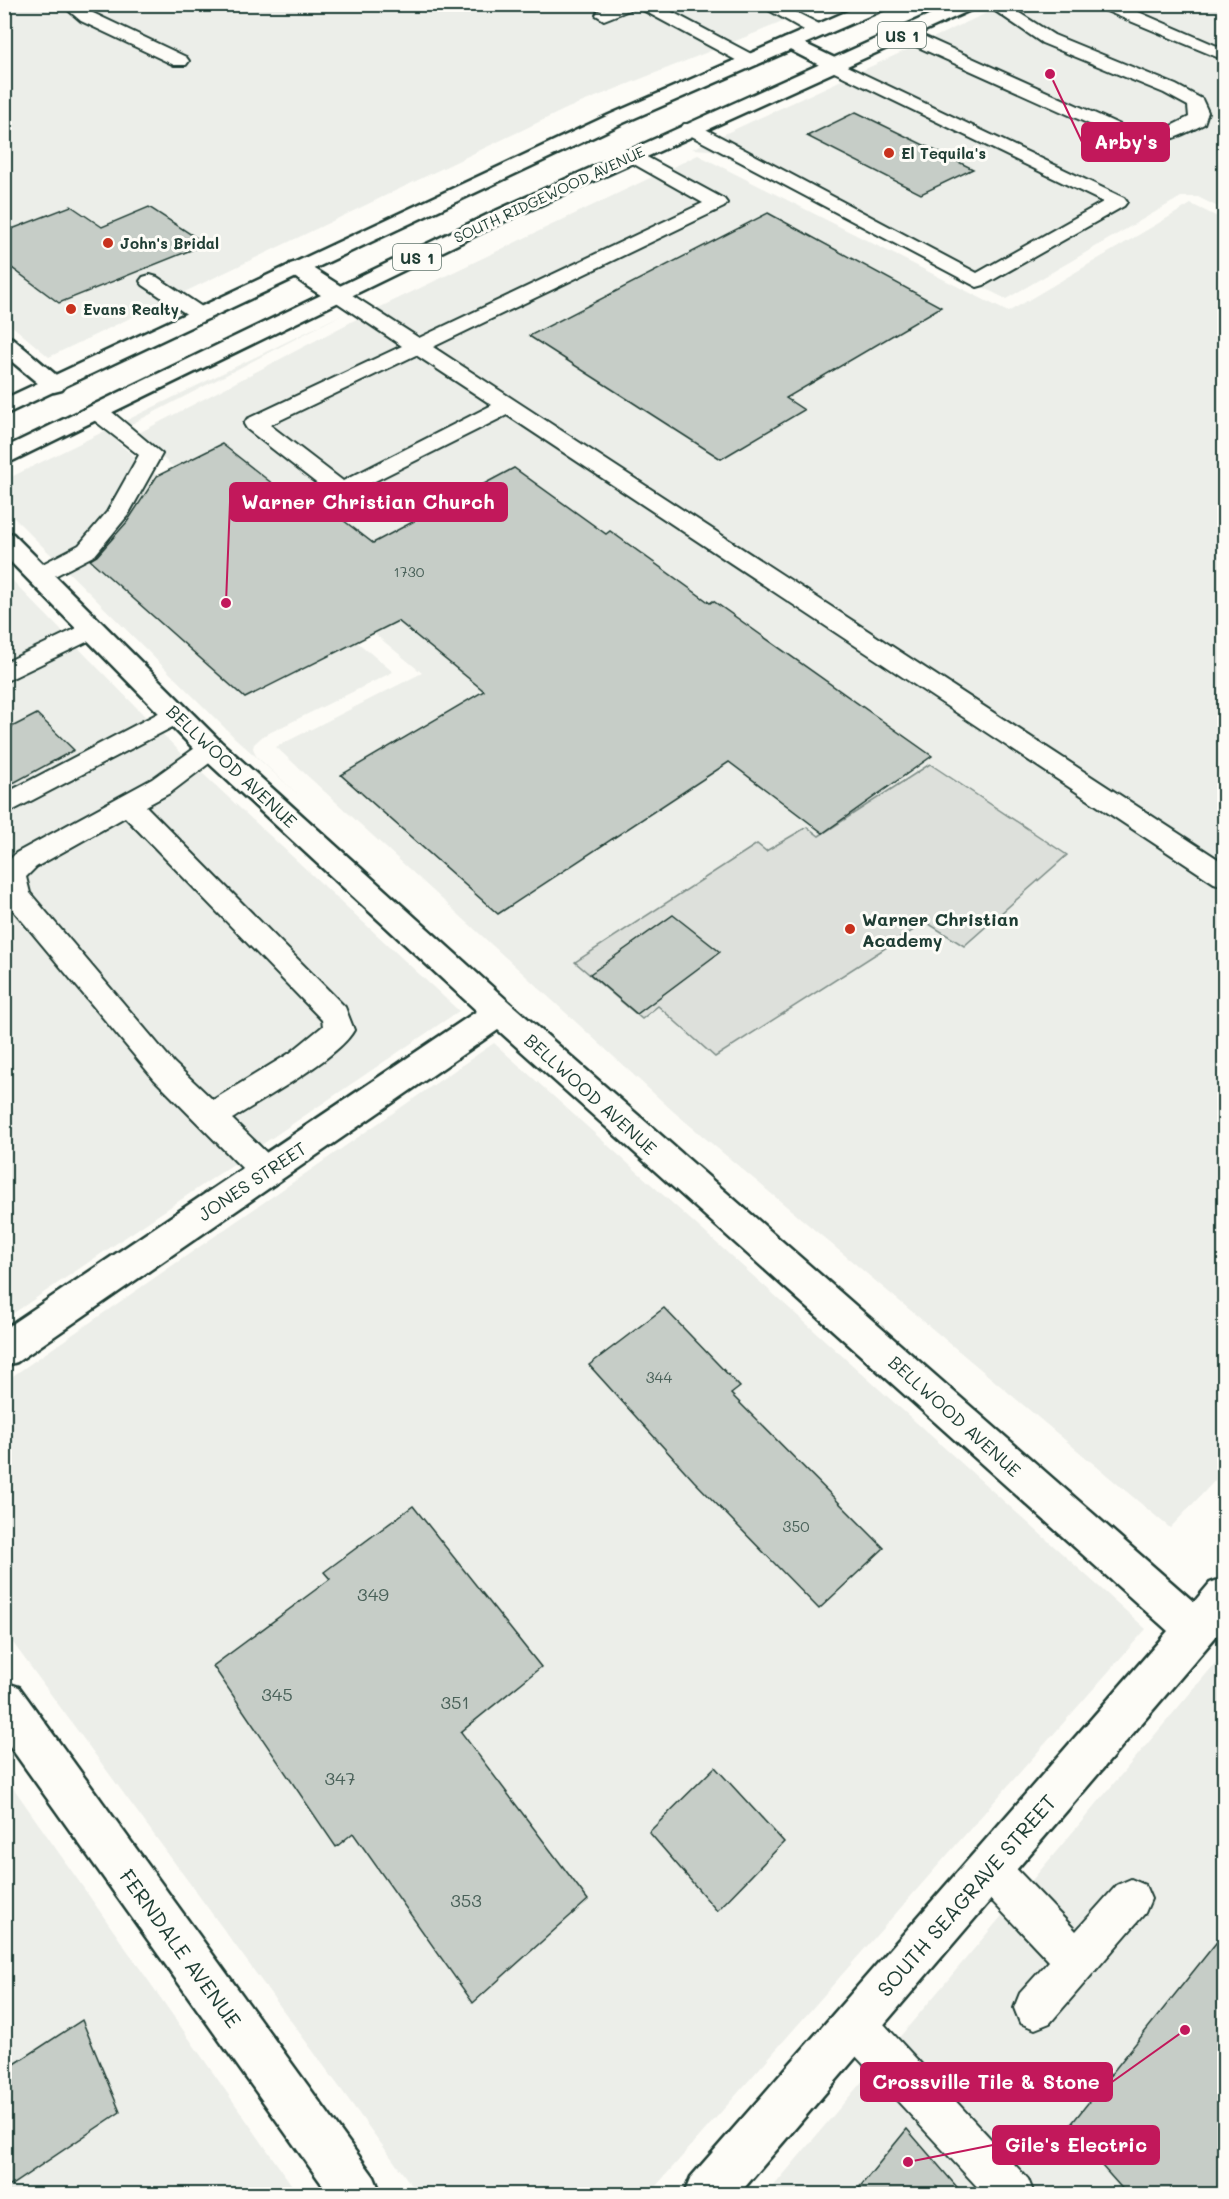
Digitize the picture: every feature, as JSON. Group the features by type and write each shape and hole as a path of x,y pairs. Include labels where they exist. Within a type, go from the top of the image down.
{"street":[{"name":"US 1","path":"4,408 616,119 880,4"},
{"name":"SOUTH RIDGEWOOD AVENUE","path":"4,458 632,155 969,4"},
{"path":"791,43 834,65"},
{"path":"298,269 339,295"},
{"path":"4,343 54,385"},
{"name":"BELLWOOD AVENUE","path":"6,543 211,749 499,1012 1195,1629"},
{"name":"JONES STREET","path":"4,1350 499,1012"},
{"name":"SOUTH SEAGRAVE STREET","path":"708,2194 1224,1597"},
{"name":"FERNDALE AVENUE","path":"4,1702 357,2194"}],"lane":[{"path":"69,4 87,17 180,61"},
{"path":"604,15 631,4"},
{"path":"643,4 751,61"},
{"path":"766,4 819,31"},
{"path":"904,34 1133,137 1153,139 1166,136 1198,120 1199,112 1196,104 1170,89 1048,39 993,4"},
{"path":"1105,4 1224,56"},
{"path":"690,128 977,281 1118,202 834,65"},
{"path":"508,406 341,491 255,424 717,203 632,155"},
{"path":"150,280 201,315"},
{"path":"339,295 1224,876"},
{"path":"39,575 87,550 117,515 151,454 98,412"},
{"path":"4,674 92,629"},
{"path":"4,806 177,714"},
{"path":"211,749 161,786 26,860 12,875 17,897 164,1071 266,1172"},
{"path":"129,805 335,1015 339,1030 300,1061 210,1117"},
{"path":"989,1869 1077,1961"},
{"path":"1035,2008 1131,1899"},
{"path":"855,2024 1013,2194"}],"shaded area":[{"path":"4,5 825,5 568,108 49,357 5,320"},
{"path":"1004,5 1224,5 1224,210 1198,197 1181,197 1006,299 711,150 692,149"},
{"name":"Warner Christian Academy","path":"698,155 1008,312 1191,204 1224,220 1224,1471 1170,1528 674,1112 276,747 422,673 135,435 370,312"},
{"path":"345,313 122,429 115,435 117,442 393,672 263,736 254,744 256,756 303,799 235,738 5,509 5,480"},
{"path":"4,572 187,759 459,1011 5,1319"},
{"path":"930,764 1067,855 964,946 926,922 715,1057 658,1006 642,1019 575,962 757,844 766,851 807,827 819,836"},
{"path":"494,1043 1146,1629 649,2194 418,2194 5,1632 4,1382"},
{"path":"1224,1653 1224,2194 767,2194"},
{"path":"5,1776 298,2194 5,2194"}],"building":[{"name":"El Tequila's","path":"856,112 973,169 921,194 807,136"},
{"path":"71,206 102,227 149,207 206,244 59,303 4,262 4,232"},
{"path":"768,213 941,307 786,398 804,410 721,459 529,336"},
{"path":"222,444 311,514 326,507 373,543 514,468 606,534 610,531 710,603 713,601 932,756 823,833 729,762 498,914 341,775 484,691 398,621 245,698 90,560 97,556 127,522 157,476"},
{"path":"37,714 74,750 4,788 4,731"},
{"path":"673,915 720,952 637,1014 590,974"},
{"path":"664,1308 740,1387 731,1394 884,1548 819,1609 694,1481 589,1365"},
{"path":"413,1506 541,1667 461,1732 588,1900 473,2003 353,1833 336,1847 213,1666 330,1579 324,1572"},
{"path":"715,1767 784,1842 717,1911 649,1832"},
{"path":"1224,1933 1224,2194 1127,2194 1068,2128"},
{"path":"82,2020 120,2112 4,2190 4,2071"},
{"path":"907,2129 963,2194 854,2194"}],"place":[{"name":"Arby's","path":"1050,74"},
{"name":"El Tequila's","path":"889,153"},
{"name":"John's Bridal","path":"108,243"},
{"name":"Evans Realty","path":"71,309"},
{"name":"Warner Christian Church","path":"226,603"},
{"name":"Warner Christian Academy","path":"850,929"},
{"name":"Crossville Tile & Stone","path":"1185,2030"},
{"name":"Gile's Electric","path":"908,2162"}]}
